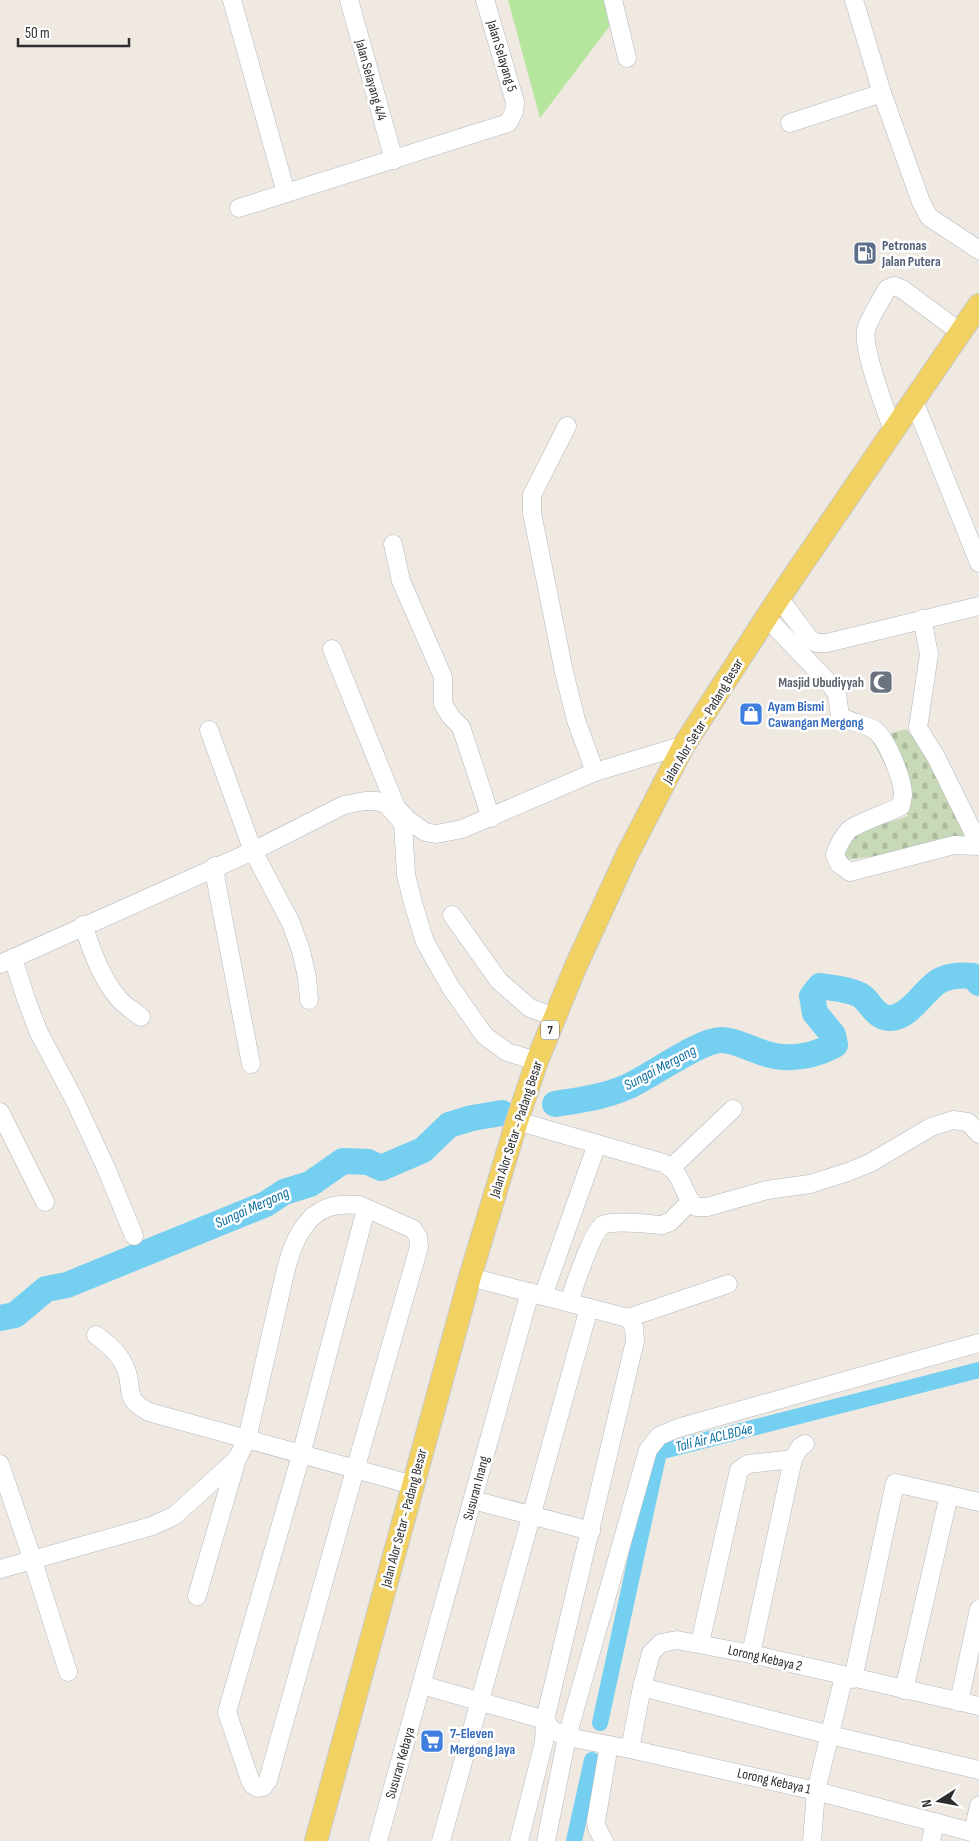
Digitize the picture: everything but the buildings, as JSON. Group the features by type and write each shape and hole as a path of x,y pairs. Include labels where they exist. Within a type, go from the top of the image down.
{"main road":[{"name":"Jalan Alor Setar - Padang Besar","path":"316,1841 470,1277 516,1121 537,1061 575,968 627,855 684,745 779,598 979,305"}],"street":[{"path":"232,0 286,193"},
{"name":"Jalan Selayang 4/4","path":"349,0 394,160"},
{"name":"Jalan Selayang 5","path":"394,160 508,122 514,112 514,96 486,0"},
{"path":"613,0 627,58"},
{"path":"854,0 882,93 921,202 929,217 979,250"},
{"path":"790,123 882,93"},
{"path":"239,208 394,160"},
{"path":"893,431 866,341 866,329 887,289 894,286 902,288 960,332"},
{"path":"914,401 979,563"},
{"path":"567,426 532,495 532,513 564,672 576,720 595,772"},
{"path":"393,544 401,580 443,677 443,704 451,717 461,727 491,818"},
{"path":"779,598 809,638 816,643 827,643 979,606"},
{"path":"766,618 830,684 837,694 840,716 850,722 874,729 884,743 898,774 903,794 901,806 850,828 840,842 835,855 839,864 850,872 954,846 979,845 936,757 918,728 929,654 922,619"},
{"path":"332,649 396,807 408,820 425,832"},
{"path":"209,730 253,851 291,923 308,977 309,1000"},
{"path":"134,1236 102,1159 74,1099 39,1033 26,999 7,961 83,925 253,851 344,805 377,800 387,805 404,823 425,832 436,834 462,829 491,818 595,772 684,745"},
{"path":"404,823 406,875 424,942 451,988 485,1036 507,1052 537,1061"},
{"path":"215,866 251,1064"},
{"path":"452,915 499,982 530,1008 555,1017"},
{"path":"83,925 104,977 120,1000 141,1017"},
{"path":"672,1167 733,1109"},
{"path":"0,1112 45,1202"},
{"path":"516,1121 672,1167 681,1178 690,1202 696,1207 707,1207 767,1190 810,1184 848,1172 870,1163 931,1127 953,1120 968,1122 979,1134"},
{"name":"Susuran Inang","path":"422,1685 473,1500 537,1294 597,1144"},
{"path":"569,1302 594,1236 601,1226 610,1223 662,1225 670,1222 690,1202"},
{"path":"197,1596 237,1459 247,1439 288,1260 302,1229 314,1216 331,1205 359,1205 366,1210 413,1229 418,1237 419,1247 268,1780 263,1787 258,1788 250,1780 227,1712 301,1454 366,1210"},
{"path":"470,1277 628,1318 728,1284"},
{"path":"441,1841 589,1308"},
{"path":"519,1841 544,1742 545,1720 635,1341 634,1327 628,1318"},
{"path":"96,1335 120,1357 126,1369 130,1396 139,1407 149,1412 413,1485"},
{"path":"546,1841 567,1737 648,1450 658,1436 678,1428 979,1343"},
{"path":"751,1654 793,1459 800,1447 805,1444"},
{"path":"0,1568 152,1526 174,1516 237,1459"},
{"path":"700,1643 739,1470 748,1464 793,1459"},
{"path":"0,1464 68,1672"},
{"path":"812,1841 816,1791 830,1735 848,1677 895,1483 979,1502"},
{"path":"904,1690 949,1495"},
{"path":"473,1500 591,1531"},
{"path":"959,1702 979,1609"},
{"name":"Lorong Kebaya 2","path":"630,1749 642,1687 651,1653 661,1643 677,1640 751,1654 979,1706"},
{"path":"422,1685 545,1720 552,1730 567,1737"},
{"name":"Susuran Kebaya","path":"378,1841 422,1685"},
{"path":"642,1687 830,1735 979,1770"},
{"name":"Lorong Kebaya 1","path":"567,1737 630,1749 816,1791 976,1833"},
{"path":"604,1841 597,1828 596,1821 609,1745"},
{"path":"976,1833 979,1806"},
{"path":"930,1841 935,1822"}],"green space":[{"path":"508,0 610,0 615,19 540,118"},
{"path":"906,729 923,749 972,837 885,855 844,860 839,850 849,831 873,827 908,816 888,770 871,739"}],"waterway":[{"name":"Sungai Mergong","path":"555,1104 592,1098 620,1090 688,1052 721,1040 731,1041 778,1057 807,1056 835,1045 833,1035 815,1013 812,996 820,986 860,995 879,1014 886,1018 891,1018 905,1013 933,985 943,979 956,976 973,976 979,983"},
{"name":"Sungai Mergong","path":"0,1318 15,1315 46,1289 67,1285 266,1204 284,1192 310,1184 343,1161 368,1162 381,1168 423,1150 449,1125 472,1118 502,1113"},
{"name":"Tali Air ACLBD4e","path":"600,1723 659,1452 979,1370"},
{"name":"Tali Air ACLBD4e","path":"574,1841 592,1760"}],"place":[{"name":"Petronas Jalan Putera","path":"865,253"},
{"name":"Masjid Ubudiyyah","path":"881,682"},
{"name":"Ayam Bismi Cawangan Mergong","path":"751,714"},
{"name":"7-Eleven Mergong Jaya","path":"432,1741"}]}
